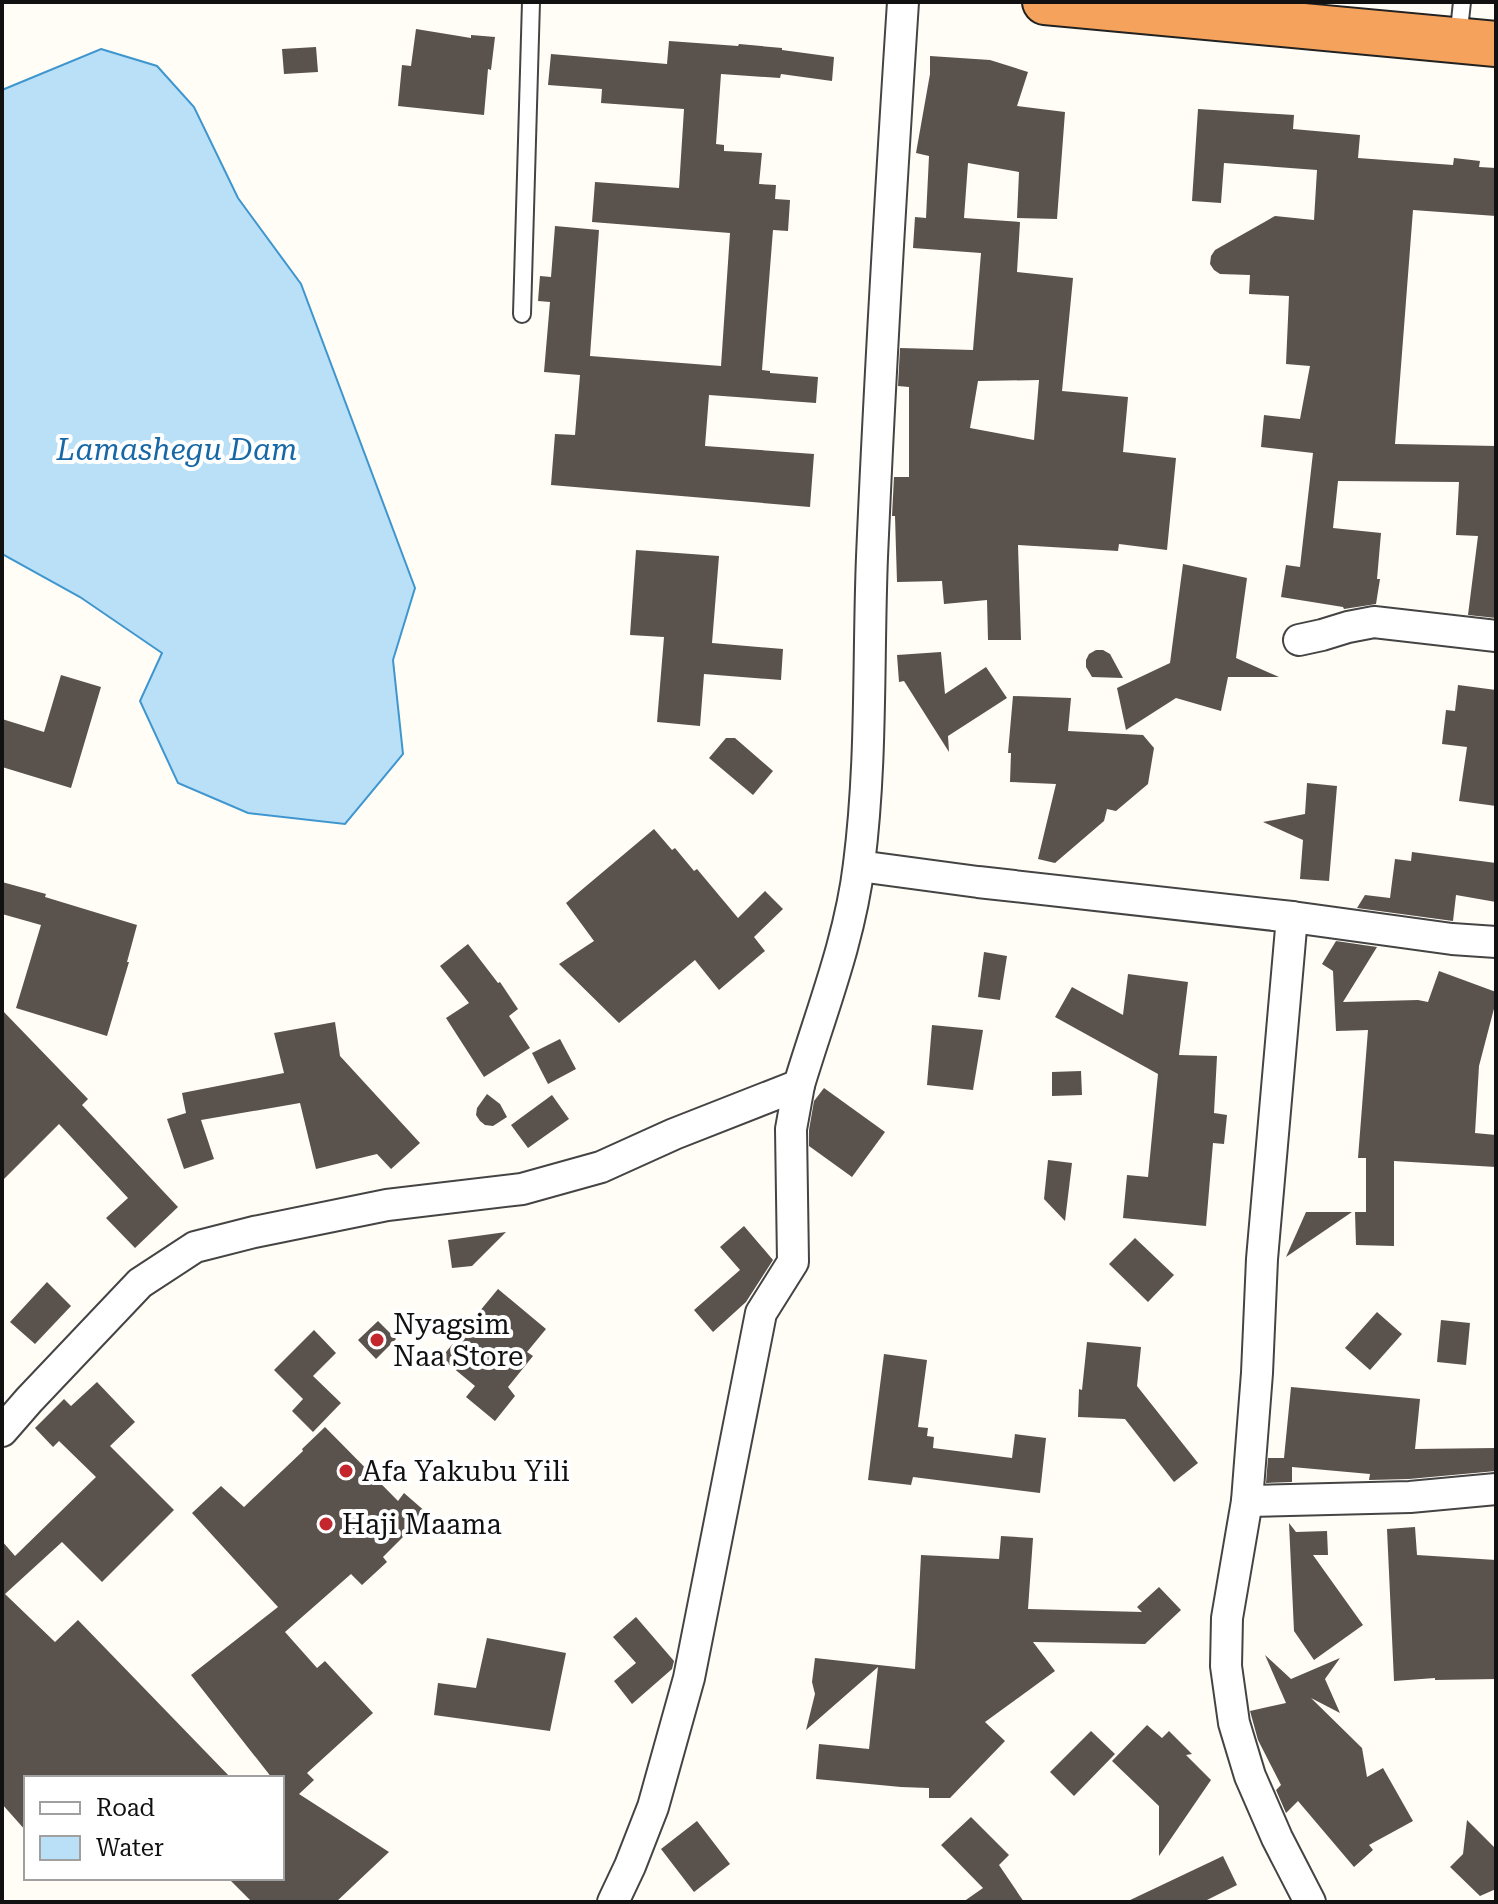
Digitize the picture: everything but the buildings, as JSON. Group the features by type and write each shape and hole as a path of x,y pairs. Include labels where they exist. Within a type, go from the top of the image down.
{"highway":[{"path":"1045,2 1472,29"}],"street":[{"path":"613,1902 653,1807 689,1678 761,1313 793,1262 791,1129 799,1085 843,945 859,866 866,778 882,337 903,2"},
{"path":"1299,640 1374,622 1496,636"},
{"path":"859,866 1496,942"},
{"path":"1292,917 1262,1259 1247,1501 1227,1618 1226,1666 1234,1723 1250,1776 1310,1902"},
{"path":"2,1431 140,1283 195,1247 387,1205 522,1189 601,1167 674,1134 799,1085"},
{"path":"1247,1501 1410,1497 1496,1489"}],"lane":[{"path":"522,314 531,2"}],"water":[{"name":"Lamashegu Dam","path":"101,49 157,66 194,107 238,198 301,284 415,588 393,660 403,754 345,824 248,813 178,783 140,701 162,653 80,597 2,554 2,90"}],"place":[{"name":"Nyagsim Naa Store","path":"377,1340"},
{"name":"Afa Yakubu Yili","path":"346,1471"},
{"name":"Haji Maama","path":"326,1524"}]}
